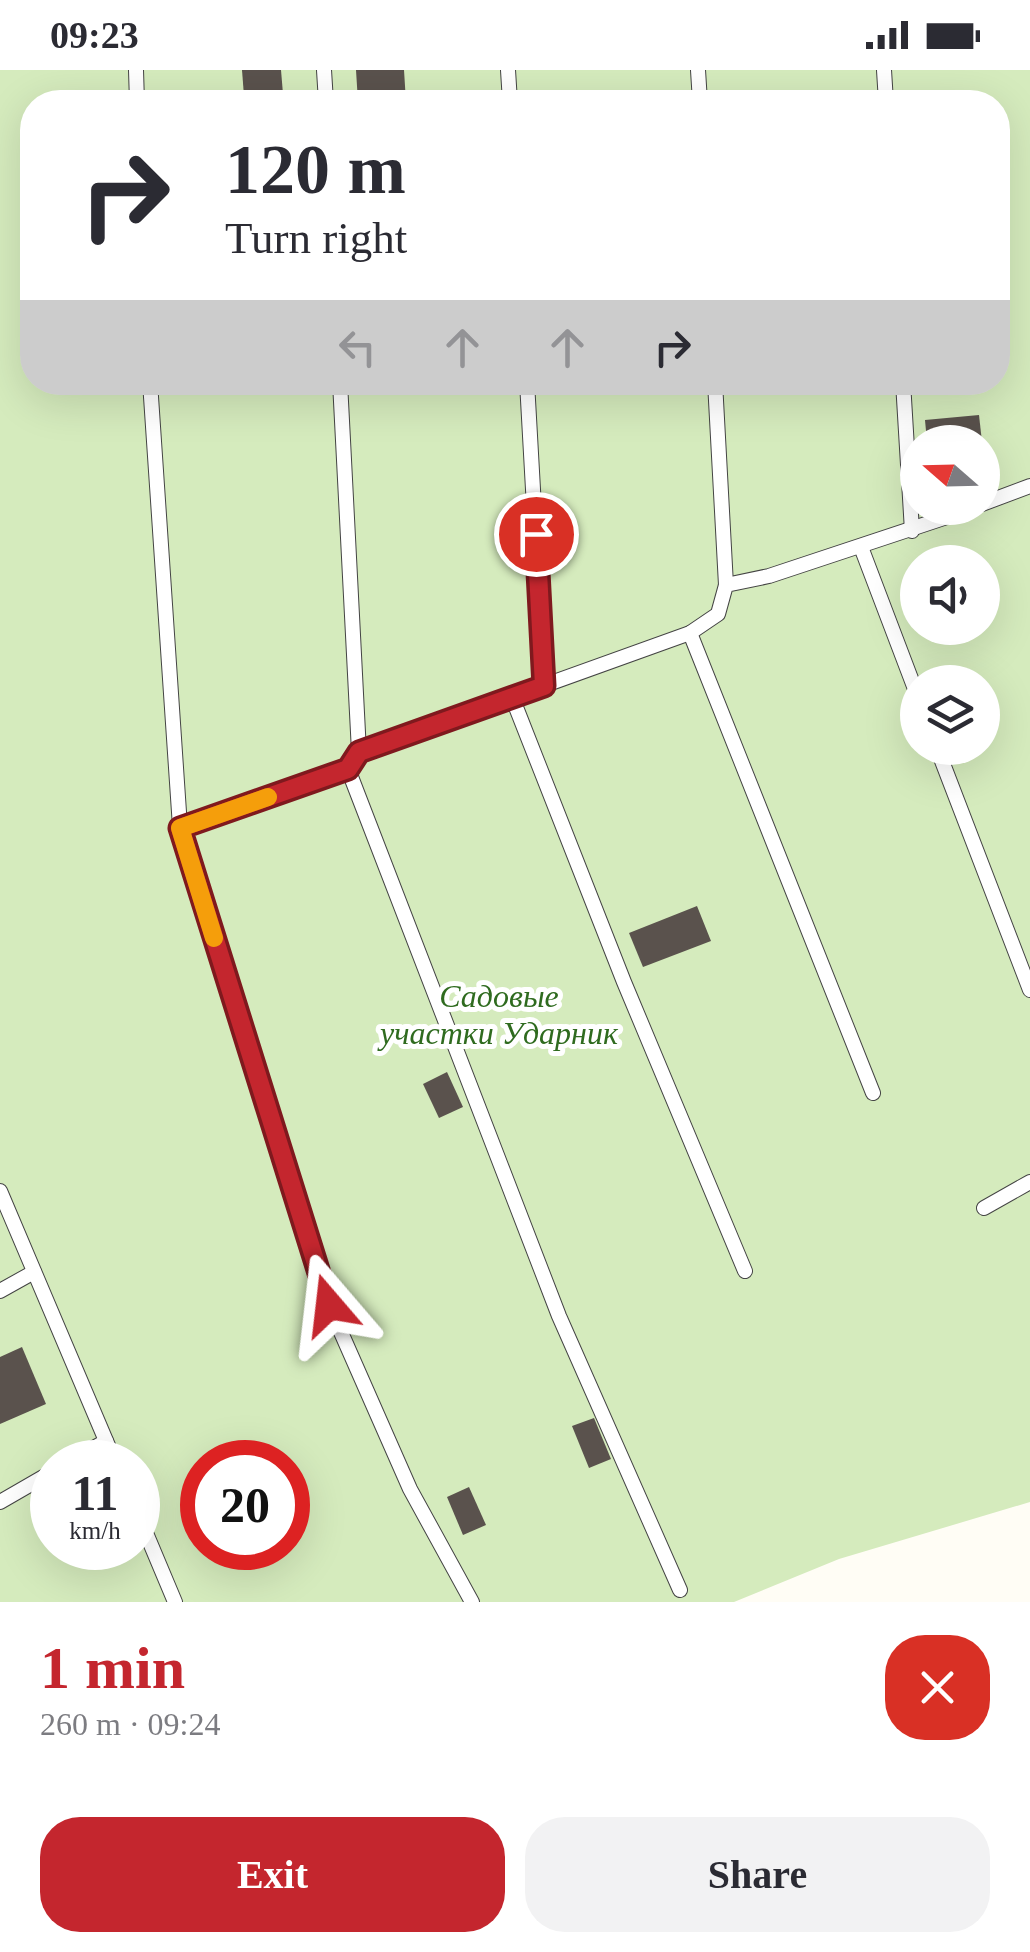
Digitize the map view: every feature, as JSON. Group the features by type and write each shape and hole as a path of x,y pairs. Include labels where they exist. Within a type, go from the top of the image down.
{"lane":[{"path":"151,395 180,828 329,1305 410,1489 472,1602"},
{"path":"180,828 348,769 359,752 341,395"},
{"path":"527,395 544,686"},
{"path":"359,752 690,632 718,614 726,584 716,395"},
{"path":"904,395 912,531"},
{"path":"1000,497 1030,486"},
{"path":"726,584 769,576 928,525"},
{"path":"860,547 906,665"},
{"path":"690,632 873,1093"},
{"path":"512,697 624,982 745,1271"},
{"path":"944,765 1030,990"},
{"path":"348,769 559,1316 680,1590"},
{"path":"984,1208 1030,1182"},
{"path":"0,1191 106,1440"},
{"path":"0,1291 34,1272"},
{"path":"0,1502 30,1485"},
{"path":"160,1566 175,1602"}],"green space":[{"name":"Садовые участки Ударник","path":"0,70 1030,70 1030,1502 839,1559 734,1602 0,1602"}],"building":[{"path":"242,70 281,70 283,90 244,90"},
{"path":"356,70 404,70 405,90 357,90"},
{"path":"979,415 980,425 925,425 925,420"},
{"path":"697,906 711,941 643,967 629,933"},
{"path":"447,1072 463,1107 439,1118 423,1084"},
{"path":"22,1347 46,1404 0,1424 0,1357"},
{"path":"594,1418 611,1459 589,1468 572,1426"},
{"path":"469,1487 486,1525 463,1535 447,1497"}],"slow traffic":[{"path":"214,938 180,828 268,797"}],"route":[{"path":"329,1305 180,828 348,769 359,752 544,686 536,534"}]}
